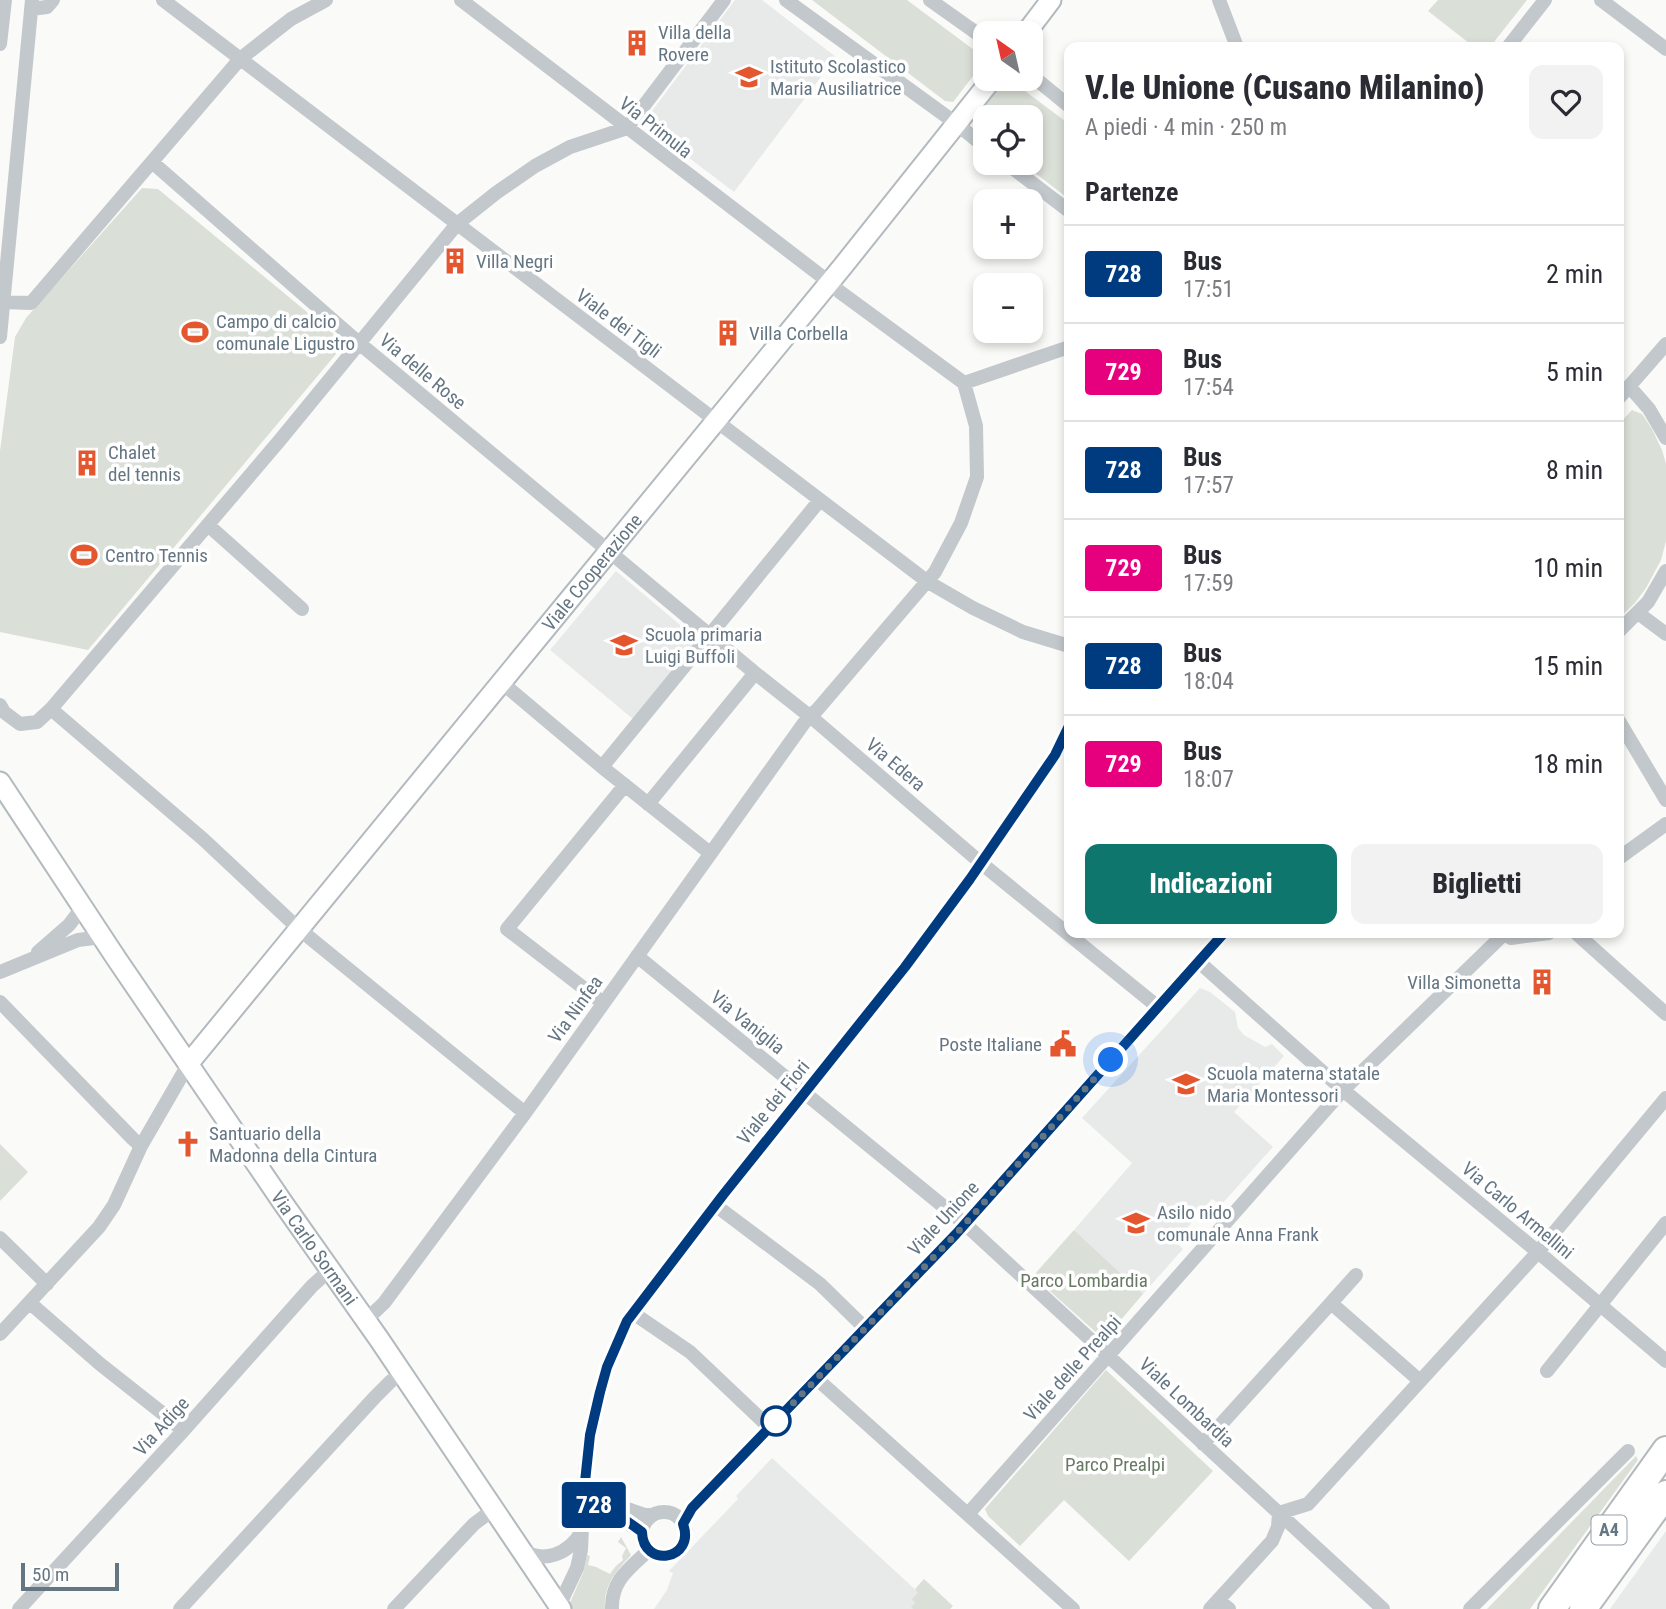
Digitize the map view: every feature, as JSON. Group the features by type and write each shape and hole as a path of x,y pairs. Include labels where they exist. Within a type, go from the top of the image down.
{"highway":[{"name":"A4","path":"1552,1609 1666,1450"},
{"name":"A4","path":"1583,1609 1666,1494"}],"street":[{"path":"0,44 5,0"},
{"path":"0,337 1,302 32,4 47,7 52,0"},
{"name":"Viale dei Tigli","path":"163,0 928,582 1023,632 1064,644"},
{"path":"1,302 31,303 240,59 291,19 326,0"},
{"name":"Via Primula","path":"461,0 840,292 964,383"},
{"path":"0,705 4,712 20,724 37,722 51,709 208,525 457,224 536,166 570,148 627,128 724,0"},
{"path":"786,0 973,137"},
{"path":"930,0 973,30"},
{"path":"1035,21 1051,0"},
{"path":"1219,0 1235,42"},
{"path":"1512,42 1545,0"},
{"path":"1601,0 1666,49"},
{"path":"1043,85 1064,102"},
{"name":"Viale Cooperazione","path":"189,1063 716,421 983,91"},
{"name":"Via delle Rose","path":"152,162 359,343 609,551"},
{"path":"1022,175 1064,207"},
{"path":"1624,392 1666,344"},
{"path":"964,383 1064,349"},
{"name":"Via Ninfea","path":"366,1320 384,1303 525,1113 809,716 935,572 961,523 977,477 976,425 964,383"},
{"path":"1629,386 1649,409 1666,438"},
{"path":"602,767 820,500"},
{"path":"208,525 302,609"},
{"name":"Via Edera","path":"609,551 1064,931"},
{"path":"1624,626 1662,591 1666,571"},
{"path":"1638,613 1666,634"},
{"path":"648,804 755,673"},
{"path":"501,682 710,853"},
{"path":"51,709 202,839 299,929 525,1113"},
{"path":"1624,729 1666,800"},
{"name":"Viale dei Fiori","path":"559,1608 577,1568 582,1531 592,1505 584,1491 585,1472 600,1392 607,1367 627,1321 715,1205 905,967 981,863 1055,755 1064,736"},
{"name":"Via Carlo Sormani","path":"0,782 82,908 366,1320 559,1608"},
{"path":"603,1003 506,929 625,785"},
{"path":"1624,854 1666,824"},
{"path":"29,960 64,931 82,908"},
{"path":"0,972 78,940 102,937"},
{"name":"Via Edera","path":"1073,938 1158,1007"},
{"name":"Viale Unione","path":"649,1550 663,1556 676,1552 682,1546 686,1533 683,1524 692,1508 965,1224 1220,938"},
{"name":"Viale delle Prealpi","path":"968,1514 1343,1090 1498,938"},
{"path":"1582,938 1666,1014"},
{"name":"Via Vaniglia","path":"637,956 965,1224"},
{"name":"Via Carlo Armellini","path":"1199,962 1343,1090 1666,1360"},
{"path":"0,1002 141,1146"},
{"path":"0,1334 99,1227 114,1205 141,1146 189,1063"},
{"path":"1219,1606 1272,1541 1278,1527 1279,1513 1308,1504 1538,1252 1666,1098"},
{"path":"715,1205 820,1284 865,1328"},
{"path":"1547,1371 1666,1223"},
{"name":"Viale Lombardia","path":"965,1224 1383,1609"},
{"path":"0,1238 47,1284"},
{"name":"Via Adige","path":"19,1609 312,1286 331,1269"},
{"path":"1203,1444 1356,1275"},
{"path":"30,1303 183,1431"},
{"path":"1331,1303 1420,1381"},
{"path":"633,1313 690,1352 769,1427"},
{"path":"180,1609 375,1396 402,1373"},
{"path":"817,1379 1073,1609"},
{"path":"1470,1609 1628,1451"},
{"path":"592,1505 622,1507 645,1515 672,1514 683,1524"},
{"path":"592,1505 629,1522 642,1532"},
{"path":"394,1609 474,1524 494,1509"},
{"path":"612,1609 617,1584 649,1550 642,1532 653,1515"},
{"path":"521,1549 538,1557 554,1556 565,1551 582,1531"}],"shaded area":[{"name":"Istituto Scolastico Maria Ausiliatrice","path":"735,0 762,0 836,57 734,192 643,123"},
{"name":"Scuola primaria Luigi Buffoli","path":"616,571 698,640 633,719 550,650"},
{"name":"Scuola materna statale Maria Montessori","path":"1200,988 1210,992 1235,1012 1238,1028 1244,1035 1265,1047 1272,1044 1284,1056 1234,1112 1273,1147 1221,1205 1212,1199 1175,1242 1183,1249 1143,1294 1074,1230 1132,1163 1082,1118"},
{"path":"772,1458 919,1593 913,1609 654,1609 667,1590 673,1573 669,1571 738,1499 736,1496"},
{"path":"1666,1531 1666,1609 1610,1609"}],"green space":[{"path":"812,0 907,0 973,49 973,76 953,102 945,101"},
{"path":"1438,0 1527,0 1494,42 1468,42 1428,11"},
{"path":"995,91 1025,91 1064,120 1064,195 1038,175 1043,175 1043,105 984,105"},
{"path":"142,188 158,189 336,336 336,354 88,650 0,632 0,451 15,337 26,318"},
{"path":"1632,410 1642,414 1662,450 1666,464 1666,541 1661,560 1646,588 1624,613 1624,419"},
{"path":"0,1144 28,1172 0,1201"},
{"name":"Parco Lombardia","path":"1074,1230 1143,1294 1108,1335 1099,1335 1033,1276"},
{"name":"Parco Prealpi","path":"1106,1370 1213,1471 1129,1561 1064,1500 1020,1546 988,1516 985,1509"},
{"path":"1636,1456 1638,1460 1530,1609 1487,1609"},
{"path":"621,1537 631,1555 608,1586 605,1609 571,1609 569,1605 583,1573 587,1555 590,1556 588,1565 610,1574 623,1560 626,1548 618,1542"},
{"path":"924,1579 953,1606 950,1609 911,1607 915,1603 912,1599 918,1593 915,1589"}],"bus line":[{"name":"728","path":"1064,736 1055,755 970,879 905,967 723,1195 627,1321 607,1367 590,1435 584,1491 587,1504 598,1505 629,1522 642,1532 646,1546 657,1555 669,1555 680,1549 686,1533 683,1524 692,1508 956,1234 1220,938"}],"place":[{"name":"Villa della Rovere","path":"637,43"},
{"name":"Istituto Scolastico Maria Ausiliatrice","path":"749,77"},
{"name":"Villa Negri","path":"455,261"},
{"name":"Campo di calcio comunale Ligustro","path":"195,332"},
{"name":"Villa Corbella","path":"728,333"},
{"name":"Chalet del tennis","path":"87,463"},
{"name":"Centro Tennis","path":"84,555"},
{"name":"Scuola primaria Luigi Buffoli","path":"624,645"},
{"name":"Villa Simonetta","path":"1542,982"},
{"name":"Poste Italiane","path":"1063,1044"},
{"name":"Scuola materna statale Maria Montessori","path":"1186,1084"},
{"name":"Santuario della Madonna della Cintura","path":"188,1144"},
{"name":"Asilo nido comunale Anna Frank","path":"1136,1223"}],"route":[{"path":"776,1421 956,1234 1111,1060"}]}
